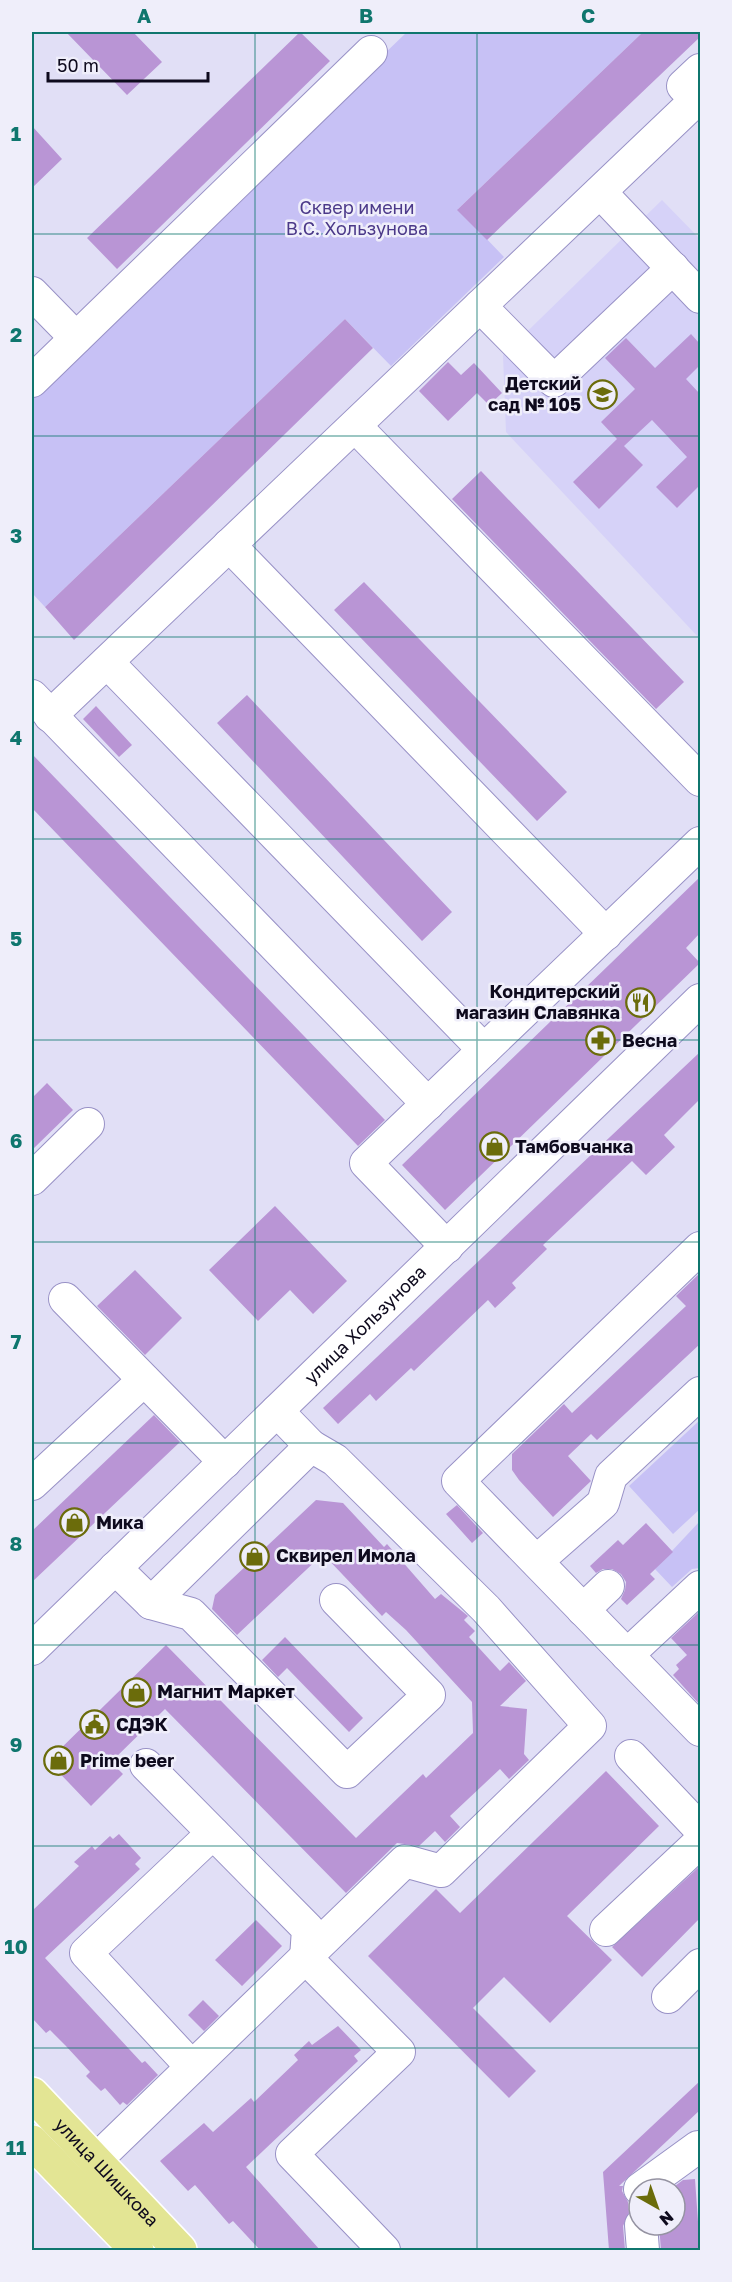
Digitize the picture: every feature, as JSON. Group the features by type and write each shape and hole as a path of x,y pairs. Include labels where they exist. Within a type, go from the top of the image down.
{"main road":[{"name":"улица Шишкова","path":"32,2094 180,2250"},
{"name":"улица Шишкова","path":"32,2142 137,2250"}],"street":[{"path":"32,381 371,52"},
{"path":"428,1104 41,706 107,662 600,192 698,102 683,86 700,70"},
{"path":"600,192 700,297"},
{"path":"480,306 554,381 673,268"},
{"path":"32,293 76,338"},
{"path":"355,426 700,780"},
{"path":"229,545 606,934"},
{"path":"107,662 484,1050"},
{"path":"447,1247 366,1162 700,843"},
{"name":"улица Хользунова","path":"32,1649 700,1000"},
{"path":"32,1179 88,1124"},
{"path":"700,1248 458,1481 700,1730"},
{"path":"64,1299 225,1462"},
{"path":"32,1484 144,1380"},
{"path":"537,1561 603,1503 611,1476 700,1393"},
{"path":"95,2161 405,1861 441,1870 590,1726 486,1609 336,1460 311,1446 277,1411"},
{"path":"151,1604 311,1446"},
{"path":"115,1568 151,1604 191,1614 346,1772 429,1695 336,1600"},
{"path":"584,1610 608,1586"},
{"path":"627,1655 700,1587"},
{"path":"631,1756 700,1829"},
{"path":"146,1765 308,1929 306,1958 399,2052 292,2154 384,2250"},
{"path":"192,2067 86,1953 213,1833"},
{"path":"606,1930 700,1842"},
{"path":"668,1997 700,1965"},
{"path":"661,2177 700,2155"}],"shaded area":[{"name":"Детский сад № 105","path":"662,200 700,239 700,639 506,432 503,355"}],"green space":[{"name":"Сквер имени В.С. Хользунова","path":"407,32 643,32 458,209 504,257 391,366 345,319 45,607 32,593 32,392"},
{"path":"700,1420 700,1509 673,1534 629,1486"},
{"path":"700,1521 700,1568 692,1569 672,1587 655,1569"}],"building":[{"path":"66,32 133,32 162,62 127,95"},
{"path":"300,32 330,61 117,269 87,238"},
{"path":"643,32 700,32 700,37 487,240 457,210"},
{"path":"32,126 62,159 32,188"},
{"path":"345,319 373,348 74,640 45,607"},
{"path":"691,334 700,344 700,365 686,379 700,394 700,485 677,508 656,487 687,457 652,420 624,446 643,465 599,509 573,482 617,439 601,422 635,389 605,358 626,338 655,368"},
{"path":"448,362 461,375 474,363 502,393 489,405 477,393 448,421 419,391"},
{"path":"481,471 684,682 656,709 452,499"},
{"path":"364,582 567,792 537,821 334,610"},
{"path":"247,695 452,912 422,941 217,723"},
{"path":"96,706 132,745 119,757 83,719"},
{"path":"32,754 385,1120 358,1146 32,808"},
{"path":"700,877 700,933 686,948 700,963 445,1210 402,1165"},
{"path":"700,1052 700,1099 664,1135 675,1147 646,1175 632,1161 543,1245 547,1249 512,1283 516,1288 495,1308 488,1300 414,1371 411,1368 376,1401 370,1394 338,1424 323,1408"},
{"path":"47,1083 73,1110 32,1150 32,1098"},
{"path":"275,1206 347,1281 313,1314 290,1290 258,1321 209,1270"},
{"path":"135,1270 182,1318 145,1355 97,1306"},
{"path":"700,1273 700,1344 597,1440 591,1434 568,1456 591,1481 553,1517 512,1470 512,1454 564,1404 572,1413 686,1306 676,1296"},
{"path":"154,1415 180,1442 32,1582 32,1531"},
{"path":"316,1500 343,1503 384,1547 387,1544 435,1599 441,1594 468,1616 464,1620 475,1631 469,1637 500,1671 509,1662 526,1681 500,1706 527,1709 524,1754 529,1760 509,1779 500,1769 450,1816 460,1827 445,1842 435,1831 419,1846 397,1843 346,1893 165,1709 111,1762 123,1774 91,1806 48,1761 166,1645 356,1838 423,1774 426,1778 473,1733 472,1702 406,1630 386,1612 382,1616 323,1554 237,1635 212,1609 215,1595"},
{"path":"457,1505 483,1533 472,1543 446,1514"},
{"path":"646,1523 673,1552 650,1574 655,1579 627,1605 621,1599 626,1582 621,1574 612,1569 603,1569 596,1573 590,1566 618,1540 623,1545"},
{"path":"700,1611 700,1705 673,1675 679,1669 676,1665 687,1655 671,1638"},
{"path":"285,1637 363,1718 349,1732 287,1668 278,1677 262,1660"},
{"path":"606,1771 659,1826 567,1916 612,1960 550,2023 504,1977 473,2008 536,2071 509,2098 368,1956 436,1889 460,1913"},
{"path":"119,1834 141,1858 135,1864 140,1869 45,1958 142,2063 145,2061 158,2075 127,2105 123,2102 120,2105 105,2088 101,2091 86,2076 90,2072 65,2045 50,2030 46,2033 32,2018 32,1911 79,1866 74,1862 92,1846 95,1850 110,1836 113,1839"},
{"path":"700,1866 700,1918 642,1977 612,1947"},
{"path":"256,1920 282,1946 242,1986 215,1960"},
{"path":"203,2000 219,2016 204,2031 188,2015"},
{"path":"338,2026 361,2050 354,2056 358,2061 246,2167 320,2250 260,2250 233,2221 229,2224 195,2185 188,2191 160,2161 204,2123 213,2132 251,2098 254,2102 298,2060 294,2055 309,2041 312,2045"},
{"path":"700,2081 700,2110 619,2186 623,2186 622,2191 627,2200 627,2217 623,2226 625,2250 609,2250 603,2172"},
{"path":"695,2179 700,2250 661,2250 660,2237 687,2237 687,2180"}],"place":[{"name":"Детский сад № 105","path":"602,394"},
{"name":"Кондитерский магазин Славянка","path":"641,1002"},
{"name":"Весна","path":"601,1041"},
{"name":"Тамбовчанка","path":"494,1147"},
{"name":"Мика","path":"75,1523"},
{"name":"Сквирел Имола","path":"255,1556"},
{"name":"Магнит Маркет","path":"136,1692"},
{"name":"СДЭК","path":"95,1725"},
{"name":"Prime beer","path":"59,1761"}]}
